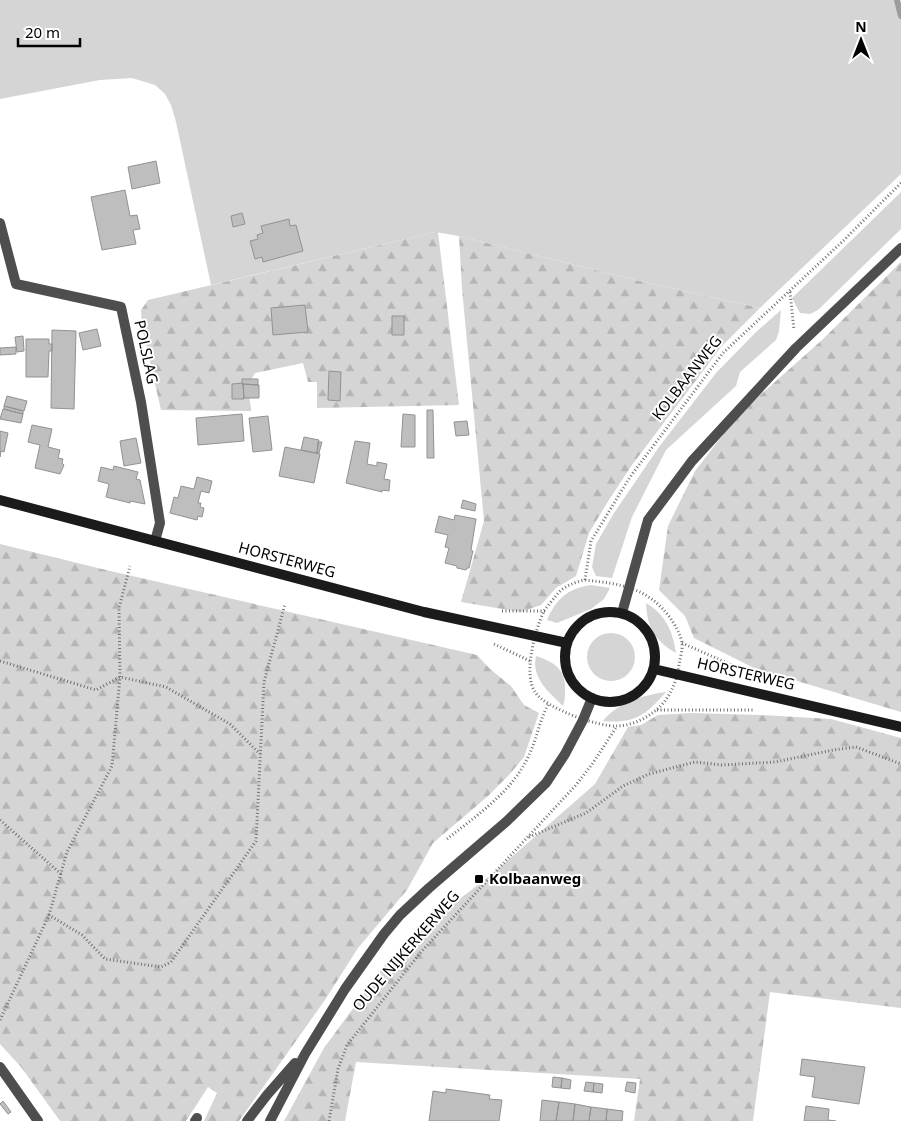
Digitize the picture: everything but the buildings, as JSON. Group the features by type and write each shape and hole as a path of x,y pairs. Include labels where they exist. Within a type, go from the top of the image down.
{"main road":[{"name":"HORSTERWEG","path":"0,500 424,612 567,643"},
{"path":"622,613 635,618 646,628 653,640 656,655 654,669 649,681 641,691 630,698 618,702 605,702 592,698 572,682 565,656 567,643 573,631 582,621 594,614 622,613"},
{"name":"HORSTERWEG","path":"654,669 901,727"}],"street":[{"name":"POLSLAG","path":"0,223 16,284 121,307 140,402 160,523 155,541"},
{"path":"622,613 648,520 692,461 796,348 901,248"},
{"name":"OUDE NIJKERKERWEG","path":"270,1121 304,1054 345,989 384,934 400,915 507,821 546,783 566,754 592,698"},
{"name":"OUDE NIJKERKERWEG","path":"247,1121 267,1095 304,1054"},
{"path":"0,1067 38,1121"}],"path":[{"name":"KOLBAANWEG","path":"545,611 559,592 572,583 585,580 591,541 630,478 723,353 901,184"},
{"path":"790,291 796,348"},
{"path":"0,1020 49,915 67,852 112,766 120,677 119,608 130,566"},
{"path":"49,915 82,935 105,959 161,967 171,962 256,841 264,682 285,604"},
{"path":"0,661 96,690 120,677 166,687 230,724 260,754"},
{"path":"447,839 489,805 512,783 529,757 544,712 549,703"},
{"path":"657,710 753,710"},
{"name":"OUDE NIJKERKERWEG","path":"329,1121 338,1069 347,1045 421,952 576,785 617,726"},
{"path":"526,838 586,813 623,786 649,774 695,762 722,765 775,762 826,751 856,748 901,764"},
{"path":"0,820 61,874"}],"green space":[{"path":"0,0 900,0 901,174 760,308 631,279 459,236 435,232 211,285 176,122 171,105 165,94 155,85 132,78 100,80 0,99"},
{"path":"901,192 901,229 818,310 810,314 800,313 792,298"},
{"path":"438,232 459,405 317,408 317,382 308,382 303,363 255,373 248,385 251,411 161,410 142,327 141,310 148,300"},
{"path":"459,236 631,279 760,308 721,347 632,465 589,533 576,576 556,588 541,605 521,612 461,602 484,521 462,289"},
{"path":"901,262 901,712 754,668 694,638 685,616 659,590 668,526 695,471 739,414 822,340"},
{"path":"781,310 776,340 740,372 736,386 666,450 632,517 612,578 596,576 592,567 596,544 614,513 659,447 716,373 756,332"},
{"path":"0,544 477,655 490,669 511,686 524,705 539,713 524,757 487,797 433,843 407,890 358,948 325,1000 239,1121 204,1121 217,1093 208,1087 186,1121 60,1121 21,1067 0,1044"},
{"path":"591,585 610,588 604,599 591,609 557,623 547,620 559,600 569,592"},
{"path":"646,603 658,612 667,624 673,637 676,653 663,644 650,626"},
{"path":"606,633 616,633 625,637 631,643 635,657 631,671 625,677 616,681 606,681 597,677 591,671 587,662 587,652 591,643 597,637"},
{"path":"536,656 558,667 561,672 565,683 563,706 542,684 536,671"},
{"path":"666,692 652,707 639,716 624,721 603,721 609,714 624,704 649,695"},
{"path":"691,713 831,719 901,738 901,1008 770,992 753,1121 634,1121 640,1079 356,1062 345,1121 284,1121 324,1048 390,958 439,915 497,870 595,784 628,727 641,725 658,715"}],"waterway":[{"path":"897,0 901,16"}],"place":[{"name":"Kolbaanweg","path":"479,879"}]}
